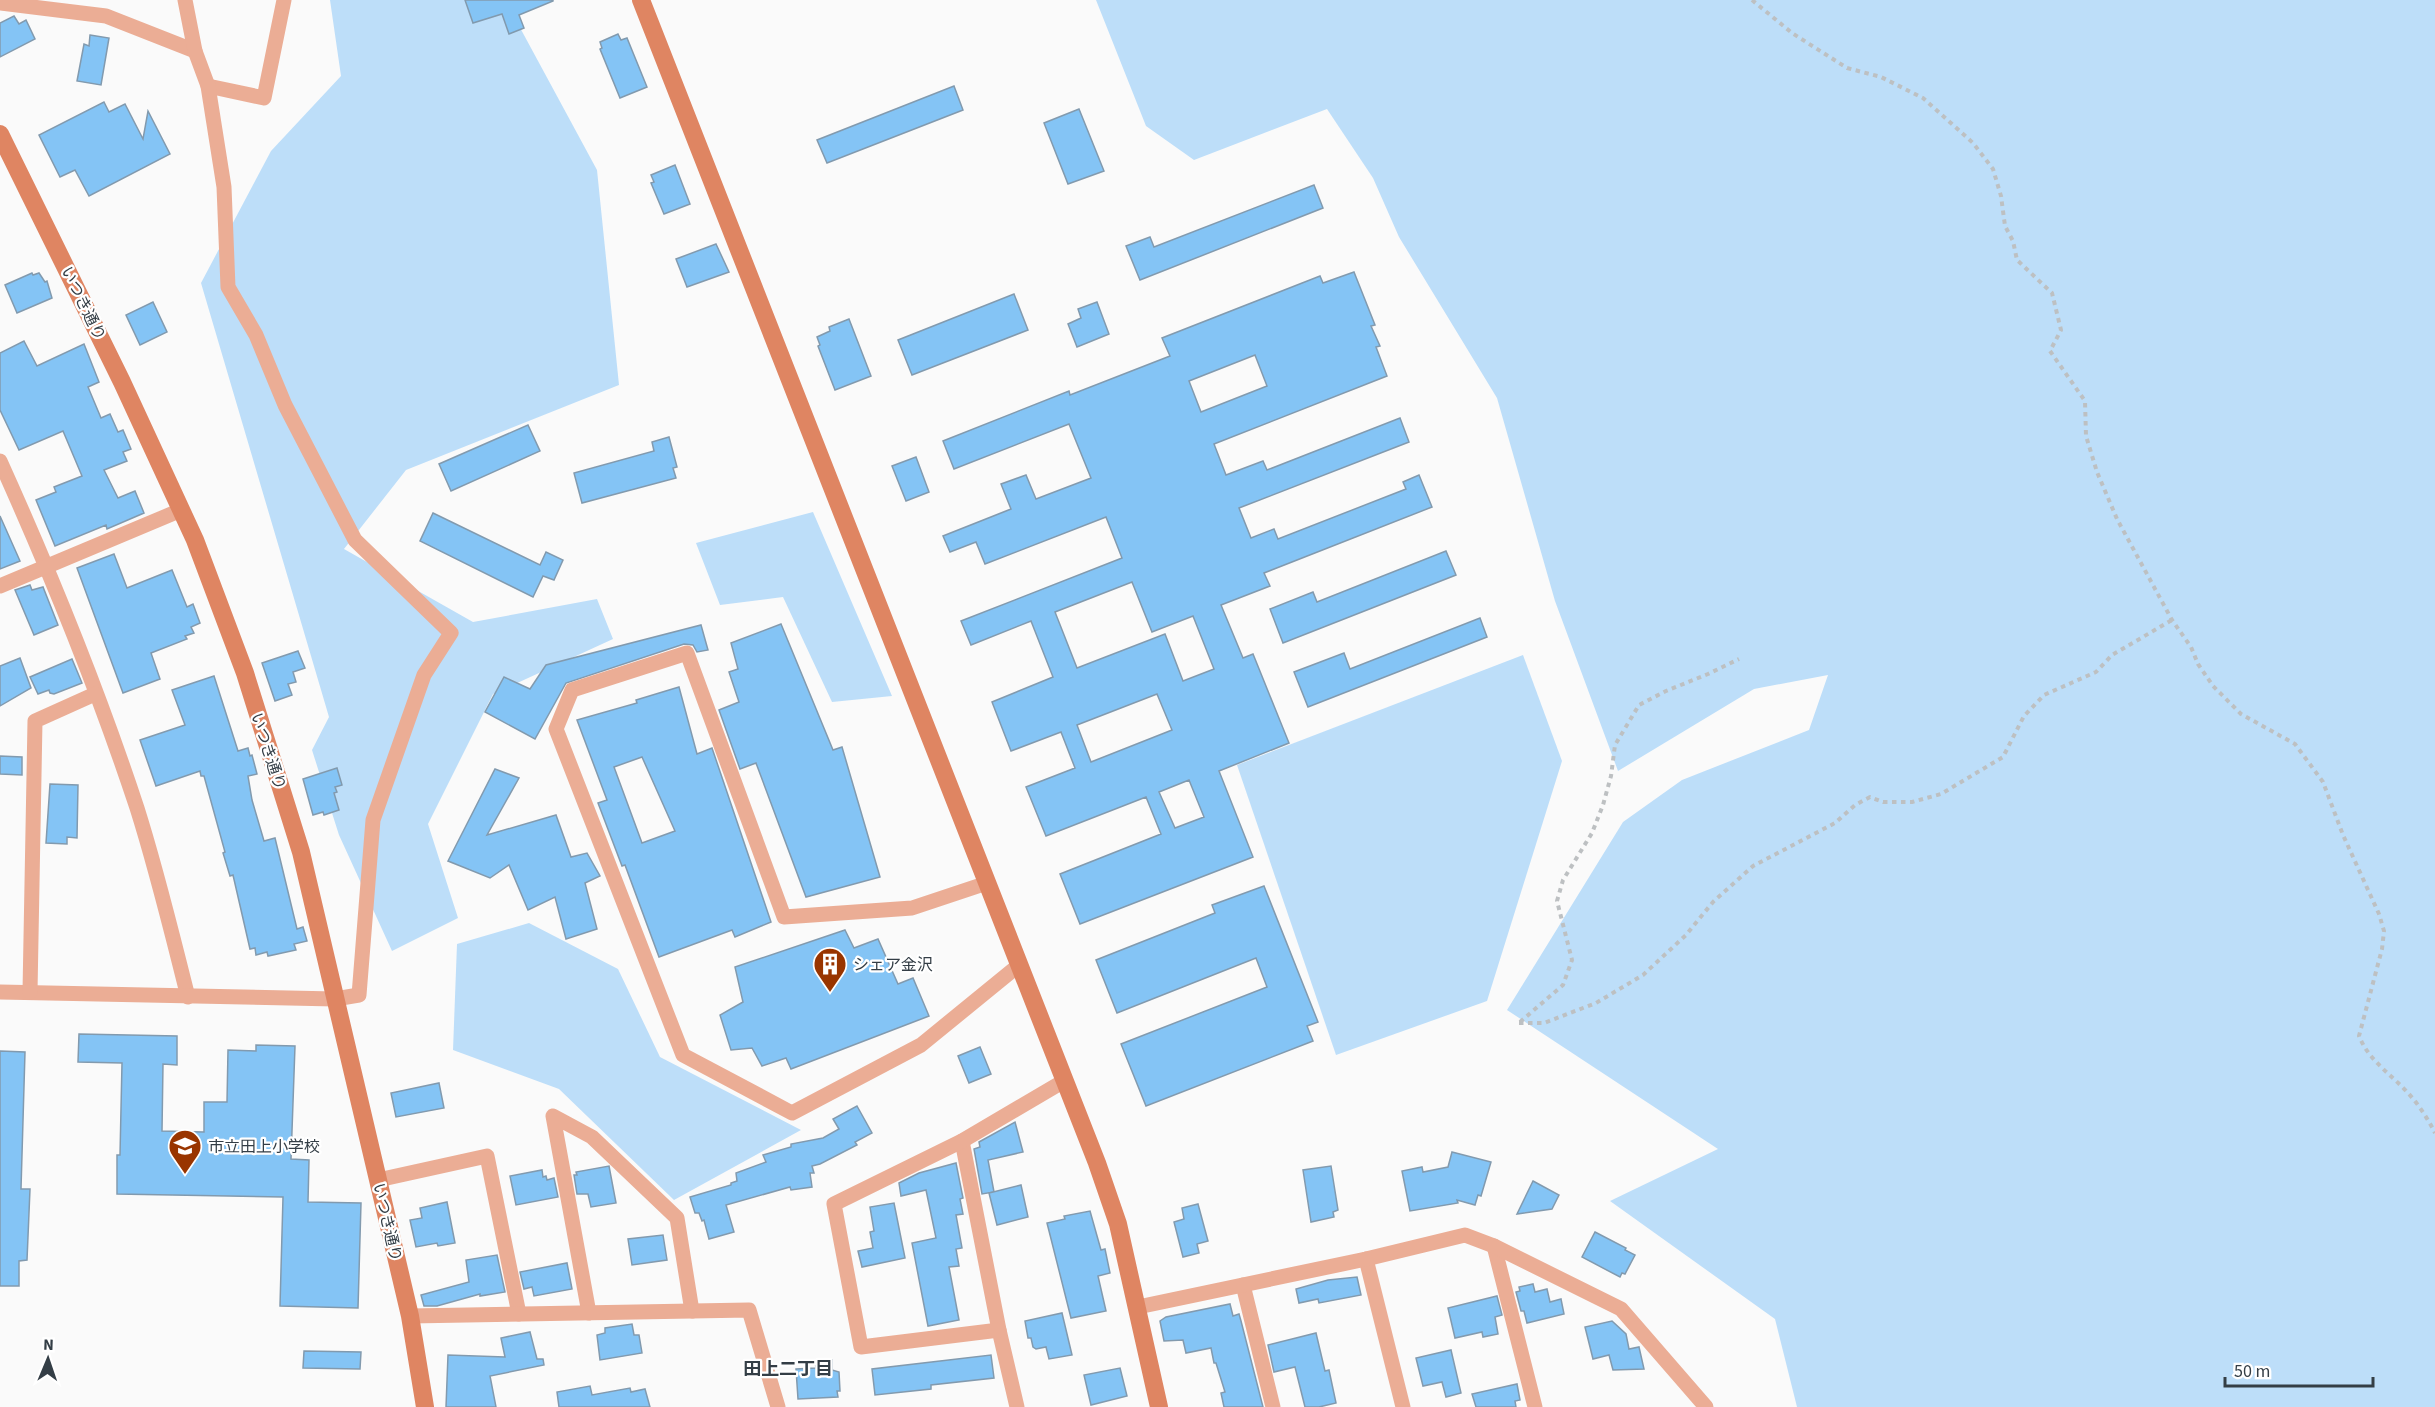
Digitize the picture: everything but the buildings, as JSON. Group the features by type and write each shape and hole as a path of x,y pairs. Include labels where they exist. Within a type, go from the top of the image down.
{"street":[{"path":"0,992 335,999 359,995 374,820 424,675 451,633 355,540 285,405 256,335 228,287 224,188 208,86 195,51 184,0"},
{"path":"208,86 264,98 284,0"},
{"path":"641,0 1097,1163 1118,1224 1159,1407"},
{"path":"0,3 42,4 106,16 195,51"},
{"name":"いつき通り","path":"0,134 123,382 195,540 245,673 294,830 410,1316 425,1407"},
{"path":"0,461 47,566 136,808 166,908 188,997"},
{"path":"0,586 181,510"},
{"path":"987,883 912,908 784,917 687,653 572,690 556,729 683,1055 792,1113 921,1045 1019,965"},
{"path":"30,992 35,721 95,694"},
{"path":"999,1330 861,1347 834,1204 962,1141 1064,1081"},
{"path":"589,1313 553,1116 592,1137 677,1218 692,1311"},
{"path":"962,1141 999,1330 1017,1407"},
{"path":"378,1180 487,1156 519,1314"},
{"path":"1138,1307 1366,1260 1465,1235 1494,1246 1621,1309 1706,1407"},
{"path":"1494,1246 1535,1407"},
{"path":"1366,1260 1402,1407"},
{"path":"1243,1285 1273,1407"},
{"path":"410,1316 748,1310 778,1407"}],"path":[{"path":"1752,0 1792,33 1847,68 1881,77 1923,98 1972,143 1993,169 2001,196 2005,226 2013,241 2017,260 2052,293 2061,330 2050,351 2085,401 2086,436 2097,472 2117,519 2172,620 2191,647 2198,664 2213,687 2241,714 2295,744 2323,782 2343,835 2379,914 2384,931 2382,948 2359,1036 2364,1048 2408,1093 2435,1133"},
{"path":"1739,659 1639,705 1615,745 1611,776 1603,805 1592,833 1563,880 1557,901 1572,960 1563,985 1519,1023 1544,1023 1596,1003 1642,975 1686,935 1713,902 1753,866 1835,823 1855,805 1870,797 1883,802 1912,802 1941,794 2003,757 2024,716 2044,695 2096,672 2112,655 2172,620"}],"shaded area":[{"path":"330,0 505,0 597,170 619,385 406,470 344,549 473,622 597,599 613,639 493,694 428,824 458,918 392,951 339,835 312,750 329,717 201,283 271,151 341,76"},
{"path":"1096,0 2435,0 2435,1407 1797,1407 1775,1319 1610,1201 1718,1149 1507,1010 1623,822 1682,780 1809,730 1828,675 1754,689 1618,771 1555,601 1497,398 1399,237 1373,178 1327,109 1194,160 1146,126"},
{"path":"813,512 892,696 832,702 783,597 720,605 696,543"},
{"path":"1523,655 1562,761 1487,1001 1336,1055 1237,765"},
{"path":"529,923 618,969 660,1057 801,1130 674,1200 559,1089 453,1050 457,944"}],"place":[{"name":"シェア金沢","path":"830,993"},
{"name":"市立田上小学校","path":"185,1175"}],"district":[{"name":"田上二丁目","path":"788,1369"}]}
